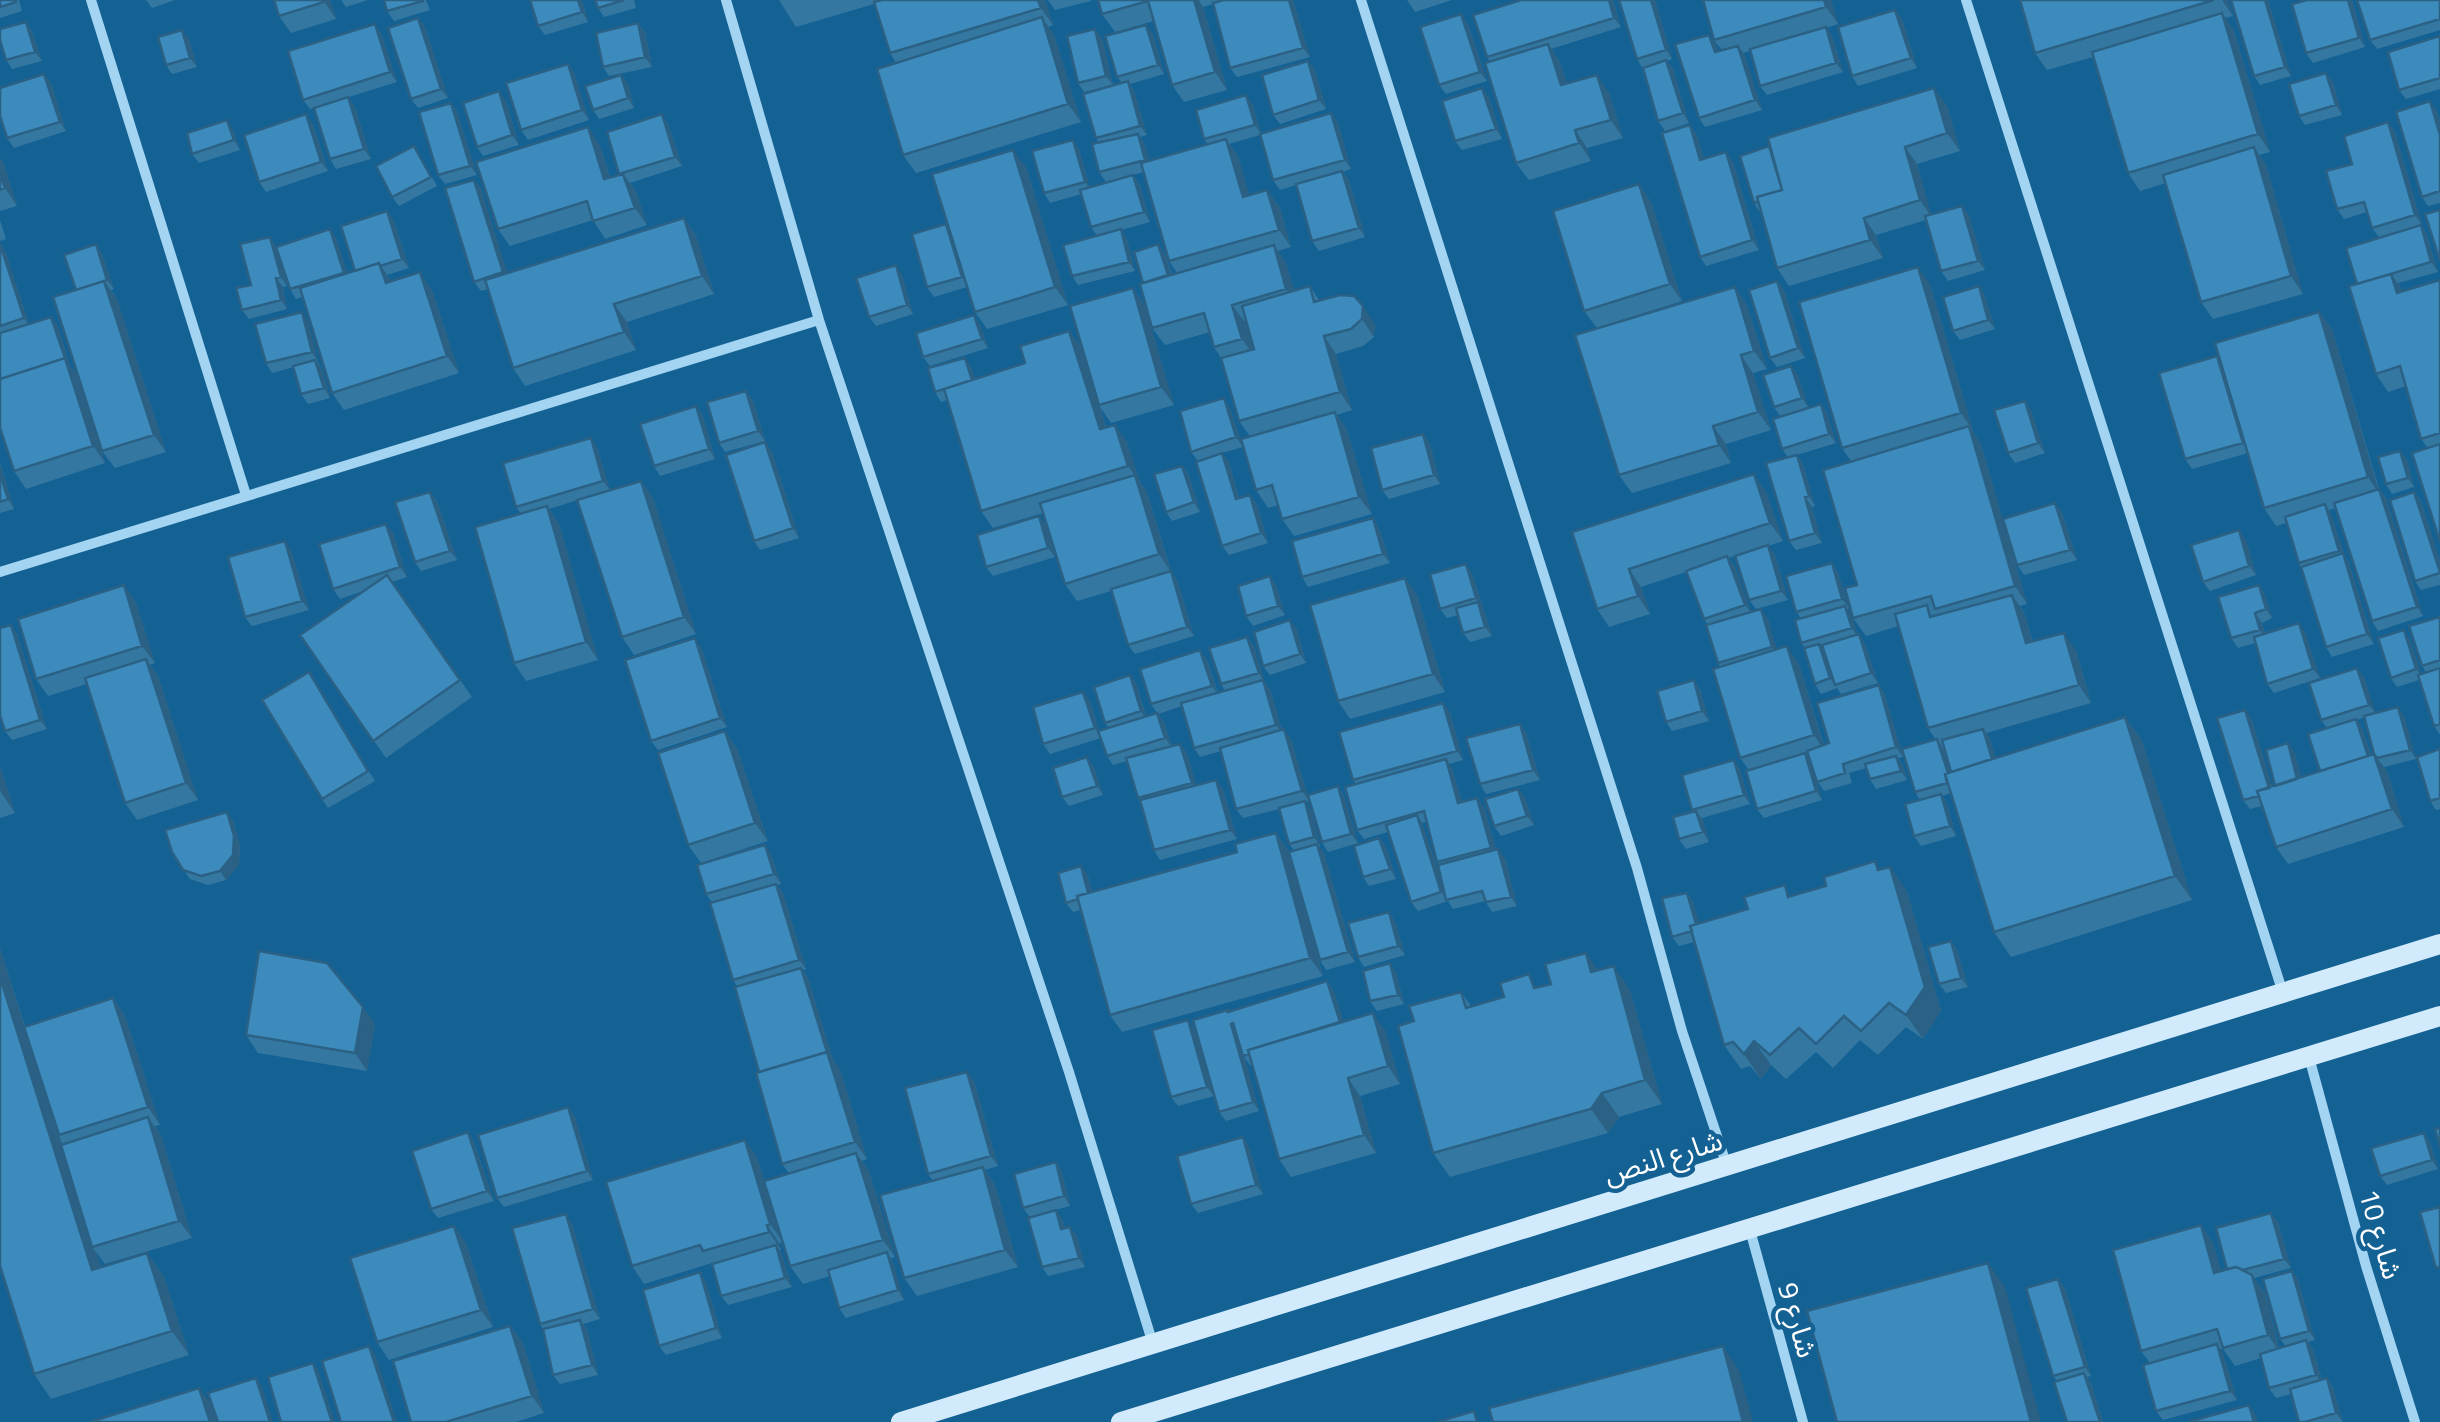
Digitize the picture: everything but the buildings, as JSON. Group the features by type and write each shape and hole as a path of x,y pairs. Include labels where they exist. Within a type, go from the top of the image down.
{"main road":[{"name":"شارع النص","path":"901,1422 2440,944"},
{"path":"1121,1422 1166,1415 2440,1016"}],"street":[{"path":"91,0 246,495"},
{"path":"726,0 819,320 1069,1072 1153,1344"},
{"path":"1361,0 1637,868 1682,1032 1728,1166"},
{"path":"1966,0 2282,994"},
{"path":"0,572 819,320"},
{"name":"شارع 10","path":"2309,1057 2366,1266 2415,1422"},
{"name":"شارع 9","path":"1750,1230 1803,1422"}]}
